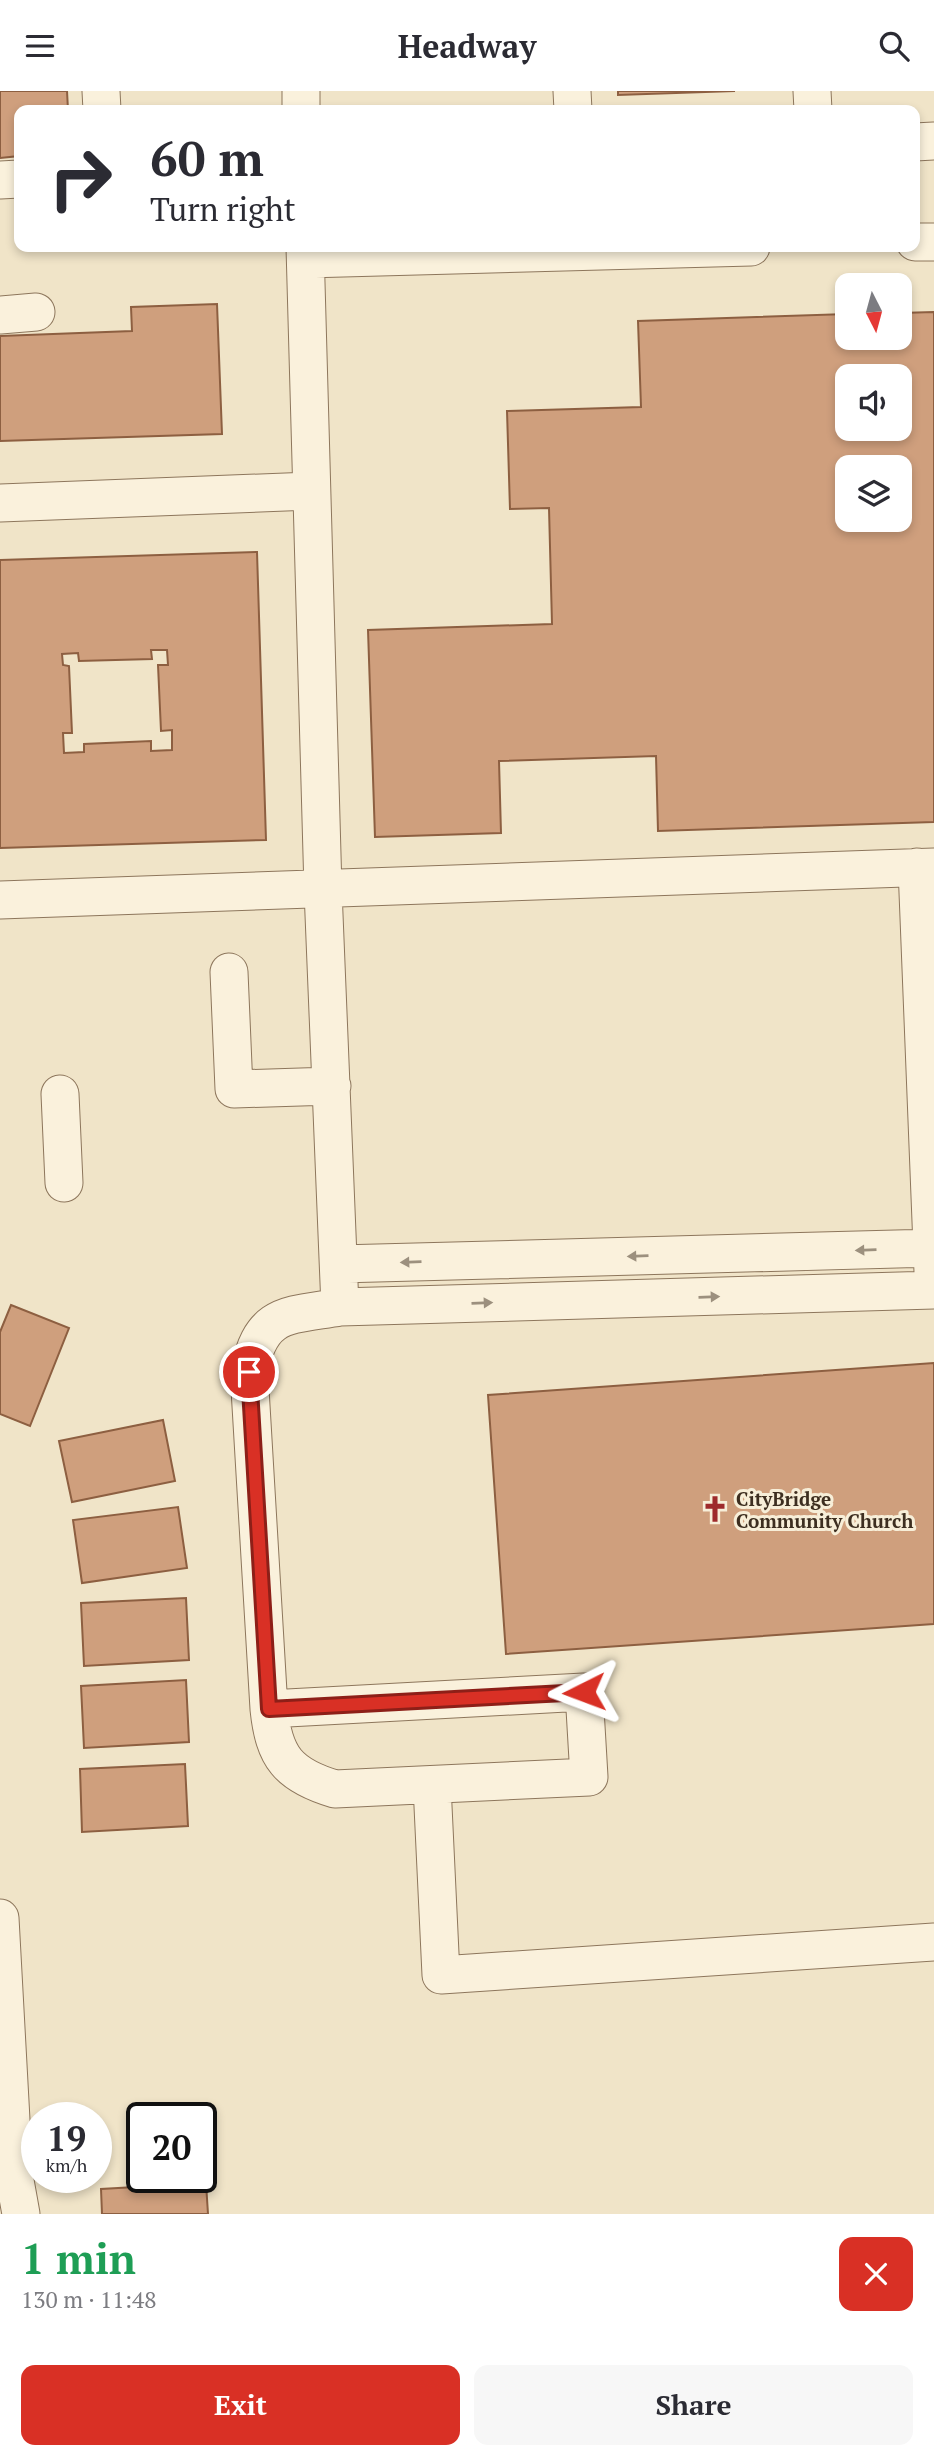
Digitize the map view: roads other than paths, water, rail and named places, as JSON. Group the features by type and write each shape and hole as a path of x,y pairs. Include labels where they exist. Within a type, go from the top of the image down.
{"street":[{"path":"340,1307 323,890 305,253 379,252"},
{"path":"0,315 36,312"},
{"path":"0,503 311,491"},
{"path":"0,900 925,867 934,1290 340,1307 290,1315 265,1328 254,1348 249,1372 269,1709 272,1734 279,1754 292,1769 311,1782 335,1789 589,1777 584,1692 269,1709"},
{"path":"229,972 234,1089 332,1086"},
{"path":"60,1094 64,1183"},
{"path":"340,1264 933,1248"},
{"path":"432,1784 441,1975 934,1942"},
{"path":"0,1918 15,2175 21,2214"}],"place":[{"name":"CityBridge Community Church","path":"715,1509"}]}
